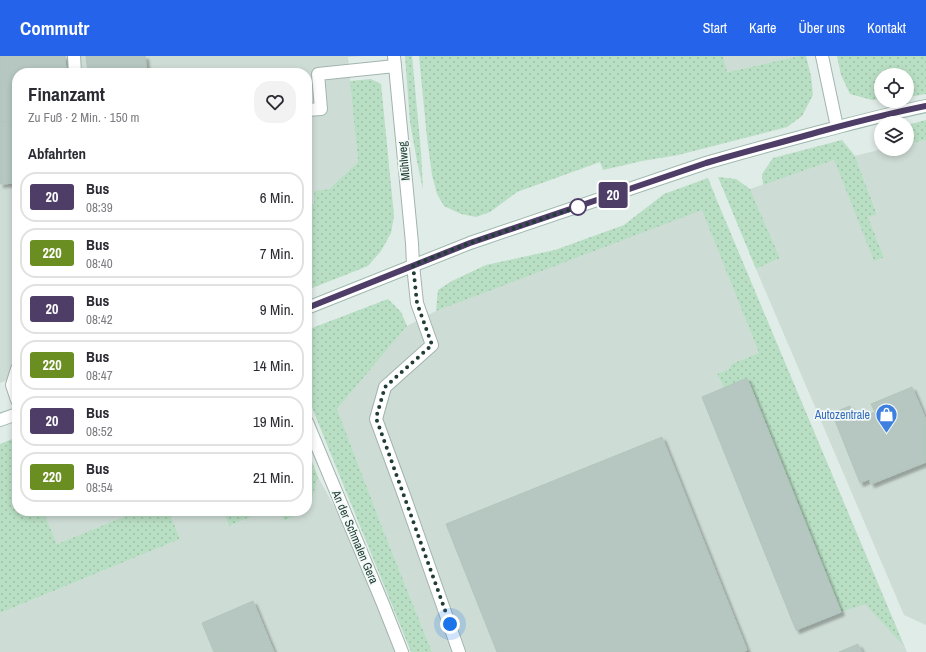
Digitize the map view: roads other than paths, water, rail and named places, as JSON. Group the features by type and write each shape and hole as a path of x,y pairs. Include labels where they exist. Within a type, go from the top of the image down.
{"street":[{"path":"74,56 75,68"},
{"path":"822,56 837,127"},
{"path":"312,110 321,109 318,74 395,61"},
{"name":"Mühlweg","path":"395,61 417,303 432,345 385,387 376,418 459,652"},
{"path":"312,306 470,243 706,163 837,127 899,111 926,106"},
{"path":"0,420 12,416"},
{"name":"An der Schmalen Gera","path":"312,434 402,652"}],"place":[{"name":"Autozentrale","path":"886,434"}]}
